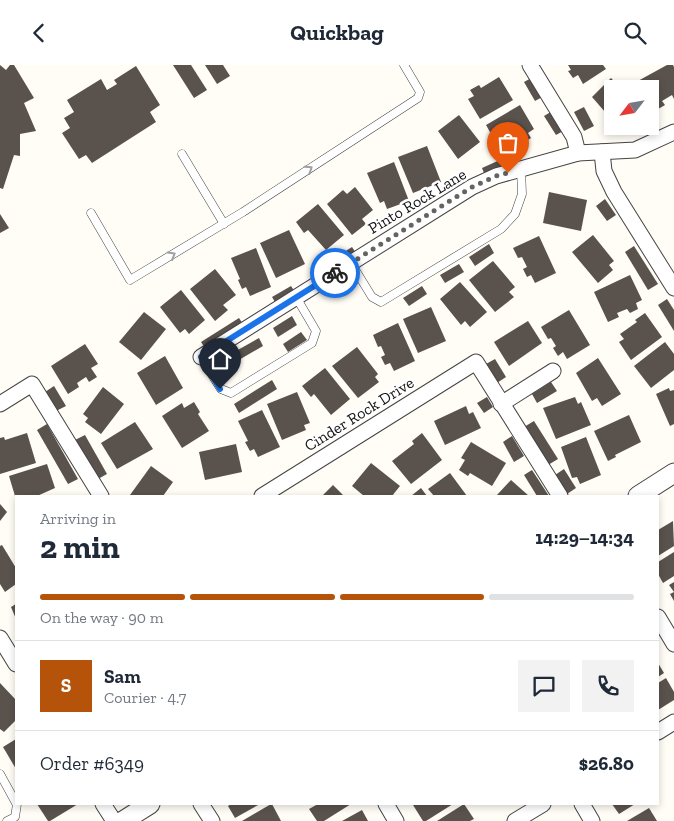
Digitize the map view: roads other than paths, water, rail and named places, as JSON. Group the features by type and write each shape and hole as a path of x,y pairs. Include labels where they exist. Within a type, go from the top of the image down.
{"street":[{"path":"530,65 574,137 578,153"},
{"name":"Pinto Rock Lane","path":"201,357 472,187 496,176 578,153 635,150 674,132"},
{"path":"602,152 604,171 614,192 674,288"},
{"name":"Cinder Rock Drive","path":"264,495 476,362 501,403"},
{"path":"553,371 501,403 559,495"},
{"path":"0,405 32,385 99,495"},
{"path":"640,495 674,473"},
{"path":"659,619 674,644"},
{"path":"1,643 15,663"},
{"path":"659,731 674,722"},
{"path":"104,805 114,821"},
{"path":"123,821 148,805"},
{"path":"202,805 212,821"},
{"path":"387,805 396,821"},
{"path":"516,821 541,805"},
{"path":"583,805 592,821"}],"lane":[{"path":"91,213 130,280 224,224 418,98 420,92 404,65"},
{"path":"182,154 224,224"},
{"path":"351,263 372,297 381,301 501,229 515,214 522,194 521,169"},
{"path":"201,357 220,389 231,393 312,343 316,331 296,297"},
{"path":"0,774 15,800"},
{"path":"7,821 15,817 17,805"}]}
